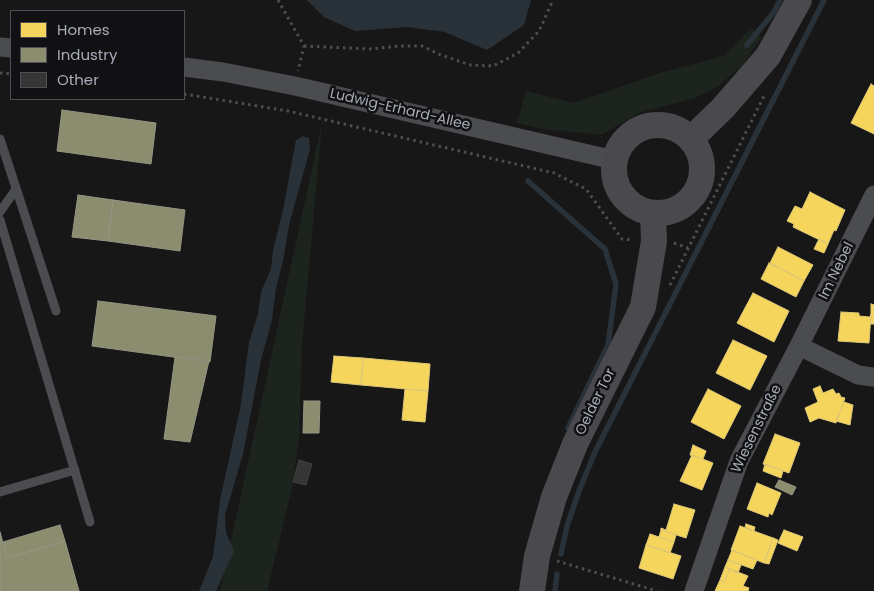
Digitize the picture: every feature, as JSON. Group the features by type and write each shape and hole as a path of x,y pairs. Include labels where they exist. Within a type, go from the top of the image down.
{"main road":[{"path":"691,138 722,108 768,56 799,0"},
{"path":"656,124 676,128 691,138 700,152 703,167 701,182 694,196 682,207 668,213 653,214 630,204 616,184 614,172 614,160 622,142 637,129 656,124"},
{"name":"Oelder Tor","path":"532,591 537,556 554,497 575,444 643,307 654,241 653,214"}],"street":[{"name":"Ludwig-Erhard-Allee","path":"185,67 223,72 295,86 614,160"},
{"name":"Im Nebel","path":"799,346 874,195"},
{"path":"799,346 858,375 874,377"},
{"name":"Wiesenstraße","path":"694,591 739,461 799,346"}],"lane":[{"path":"0,139 56,311"},
{"path":"0,212 16,189"},
{"path":"0,220 90,522"},
{"path":"0,492 75,470"}],"path":[{"path":"278,0 304,46 295,86"},
{"path":"304,46 370,48 422,46 470,65 493,66 518,53 539,31 553,0"},
{"path":"185,94 288,110 554,173 586,189 622,239 677,243 688,248"},
{"path":"537,556 657,591"}],"shaded area":[{"path":"307,0 531,0 524,25 487,50 445,32 407,27 355,31 324,17"},
{"path":"751,28 762,37 740,68 717,87 695,98 639,113 601,135 542,129 517,123 526,91 574,103 663,72 724,56"},
{"path":"322,123 302,344 299,438 292,488 267,591 220,591"},
{"path":"303,136 309,138 310,149 289,225 276,288 272,320 261,360 243,454 225,515 226,533 234,551 216,591 199,591 213,557 220,500 241,404 249,342 258,314 261,292 271,269 273,250 283,210 296,140"}],"building: Homes":[{"path":"871,84 874,86 874,134 851,123"},
{"path":"810,192 845,210 828,244 793,227 794,224 787,221 795,206 802,209"},
{"path":"819,239 828,244 824,253 814,249"},
{"path":"778,247 813,265 804,281 770,263"},
{"path":"769,263 804,281 796,297 761,279"},
{"path":"753,293 789,311 774,342 737,323"},
{"path":"871,304 874,305 874,324 871,324"},
{"path":"841,312 859,313 859,316 870,317 871,314 869,343 838,341"},
{"path":"733,340 767,356 750,390 716,373"},
{"path":"334,356 363,358 361,385 331,382"},
{"path":"363,358 430,364 428,391 361,385"},
{"path":"820,386 823,393 833,389 836,394 839,393 841,397 845,398 836,423 819,418 810,422 805,408 818,402 813,389"},
{"path":"405,389 428,391 425,422 402,420"},
{"path":"708,389 741,406 724,439 691,422"},
{"path":"844,402 853,405 850,425 836,421"},
{"path":"775,434 800,443 789,473 763,464"},
{"path":"693,445 706,451 703,459 690,455"},
{"path":"692,455 713,463 702,490 680,481"},
{"path":"765,464 783,471 781,478 763,471"},
{"path":"757,483 781,493 772,515 769,513 768,517 747,509"},
{"path":"674,504 695,510 686,538 661,530 661,528 666,530"},
{"path":"746,524 755,527 754,531 745,527"},
{"path":"740,526 773,538 764,563 731,550"},
{"path":"661,530 676,535 674,542 659,537"},
{"path":"784,530 803,537 797,551 778,543"},
{"path":"650,534 674,542 670,553 646,545"},
{"path":"773,538 778,540 769,564 764,563"},
{"path":"646,545 681,556 673,579 639,568"},
{"path":"732,550 757,560 753,569 728,560"},
{"path":"728,560 741,565 738,573 725,567"},
{"path":"725,567 730,569 724,582 720,580"},
{"path":"730,569 748,576 743,586 749,588 748,591 715,591 720,580 724,582"}],"building: Industry":[{"path":"62,110 156,123 151,164 57,151"},
{"path":"78,195 113,200 108,241 72,237"},
{"path":"113,200 185,210 180,251 108,241"},
{"path":"98,301 216,316 210,362 92,346"},
{"path":"175,357 209,361 190,442 164,439"},
{"path":"304,401 320,401 319,433 303,433"},
{"path":"779,480 796,487 792,495 775,487"},
{"path":"60,525 65,541 7,558 3,542"},
{"path":"0,532 7,558 65,541 79,591 0,591"}],"building: Other":[{"path":"299,460 312,464 306,485 293,482"}],"waterway":[{"path":"747,45 774,12 780,0"},
{"path":"561,554 567,526 595,452 824,0"},
{"path":"528,181 605,249 616,284 608,345 568,428"},
{"path":"555,591 557,574"}]}
